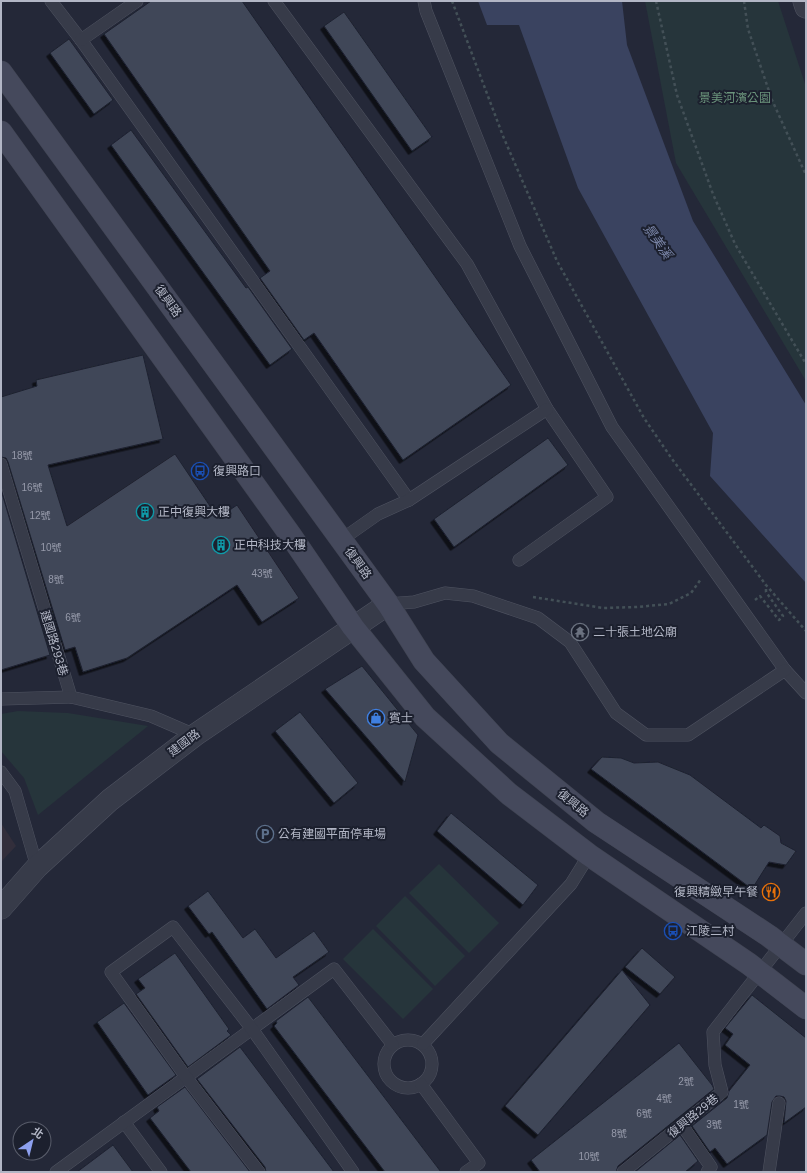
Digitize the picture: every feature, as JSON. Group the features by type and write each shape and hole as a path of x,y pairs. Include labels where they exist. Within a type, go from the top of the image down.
{"main road":[{"name":"復興路","path":"1,72 388,604 424,661 499,743 596,822 781,945 806,964"},
{"path":"1,132 291,536 353,627 425,717 509,794 589,855 749,964 806,1008"}],"street":[{"path":"804,1 806,8"},
{"name":"建國路","path":"1,908 37,868 110,800 195,735 388,604"}],"lane":[{"path":"51,1 81,40 409,500"},
{"path":"81,40 137,1"},
{"path":"274,1 467,264 547,409 607,497 519,560"},
{"path":"424,1 426,12 520,246 612,427 785,670 806,693"},
{"path":"341,540 378,514 409,500 547,409"},
{"name":"建國路293巷","path":"1,464 71,697"},
{"path":"388,604 414,602 445,594 473,596 538,618 570,642 616,713 646,735 688,735 785,670"},
{"path":"1,699 71,697 151,716 195,735"},
{"path":"1,772 15,791 37,868"},
{"path":"423,1044 572,884 589,855"},
{"name":"復興路29巷","path":"623,1172 722,1092 715,1065 713,1032 806,913"},
{"path":"258,1172 186,1077 110,972 173,927 252,1029 353,1172"},
{"path":"60,1171 124,1122 334,969 393,1045"},
{"path":"407,1040 423,1044 431,1057 432,1065 431,1072 427,1079 421,1084 413,1087 398,1085 392,1081 387,1074 385,1059 393,1045 400,1041 407,1040"},
{"path":"421,1084 479,1163 466,1172"},
{"path":"769,1172 779,1102"},
{"path":"124,1122 161,1172"},
{"path":"682,1125 711,1167 707,1172"}],"path":[{"path":"452,1 503,136 558,261 644,418 672,460 766,585 806,631"},
{"path":"656,1 677,95 713,194 735,244 806,364"},
{"path":"744,1 748,29 772,100 806,175"},
{"path":"529,596 604,608 669,604 691,593 702,578"},
{"path":"760,596 779,620 783,616 766,592 766,585"}],"shaded area":[{"path":"1,823 16,846 1,862"}],"green space":[{"name":"景美河濱公園","path":"645,1 778,1 806,87 806,381 676,163"},
{"path":"18,711 68,713 148,726 38,815 24,778 1,751 1,714"},
{"path":"439,864 499,923 469,953 409,893"},
{"path":"405,896 465,956 435,986 376,926"},
{"path":"373,929 433,989 403,1019 343,959"}],"water":[{"name":"景美溪","path":"478,1 622,1 627,45 693,221 806,405 806,583 710,476 713,433 578,188 519,25 487,25"}],"building":[{"path":"151,1 242,1 511,385 403,460 314,333 304,340 260,278 270,271 104,34"},
{"path":"344,12 432,137 412,151 324,26"},
{"path":"69,39 113,100 94,114 50,53"},
{"path":"131,130 246,288 248,287 292,349 270,365 111,145"},
{"path":"143,355 163,439 48,465 67,526 175,454 218,518 237,505 299,598 262,622 237,585 127,658 83,672 75,647 65,650 8,462 6,458 1,457 1,397 37,386 36,380"},
{"path":"548,438 568,465 454,547 434,519"},
{"path":"1,490 50,655 1,670"},
{"name":"賓士","path":"362,666 418,735 405,782 325,689"},
{"path":"300,712 358,783 334,803 275,731"},
{"path":"602,757 621,758 634,763 658,762 690,775 761,828 764,825 780,836 781,843 796,851 786,865 769,862 752,889 591,769"},
{"path":"451,813 538,885 523,905 437,831"},
{"path":"208,891 243,938 255,929 276,958 314,931 329,952 293,977 299,985 267,1009 212,932 209,934 188,906"},
{"path":"642,948 675,977 660,994 625,967"},
{"path":"175,953 229,1029 227,1031 231,1035 188,1067 136,994 145,988 138,979"},
{"path":"622,970 650,1005 538,1135 505,1106"},
{"path":"752,995 806,1038 806,1107 784,1123 786,1101 784,1097 776,1096 772,1102 767,1135 727,1164 715,1148 710,1152 692,1126 727,1098 729,1091 750,1065 725,1045 733,1034 725,1028"},
{"path":"308,997 441,1172 385,1172 274,1026 277,1023 276,1021"},
{"path":"124,1003 176,1075 148,1095 97,1022"},
{"path":"679,1043 714,1089 618,1166 616,1172 540,1172 531,1160"},
{"path":"240,1047 334,1172 266,1172 265,1167 197,1079"},
{"path":"185,1087 250,1172 191,1172 150,1118 159,1111 157,1107"},
{"path":"680,1135 698,1161 685,1172 635,1172"},
{"path":"113,1145 133,1172 77,1172"}],"place":[{"name":"復興路口","path":"200,471"},
{"name":"正中復興大樓","path":"145,512"},
{"name":"正中科技大樓","path":"221,545"},
{"name":"二十張土地公廟","path":"580,632"},
{"name":"賓士","path":"376,718"},
{"name":"公有建國平面停車場","path":"265,834"},
{"name":"復興精緻早午餐","path":"771,892"},
{"name":"江陵二村","path":"673,931"}]}
